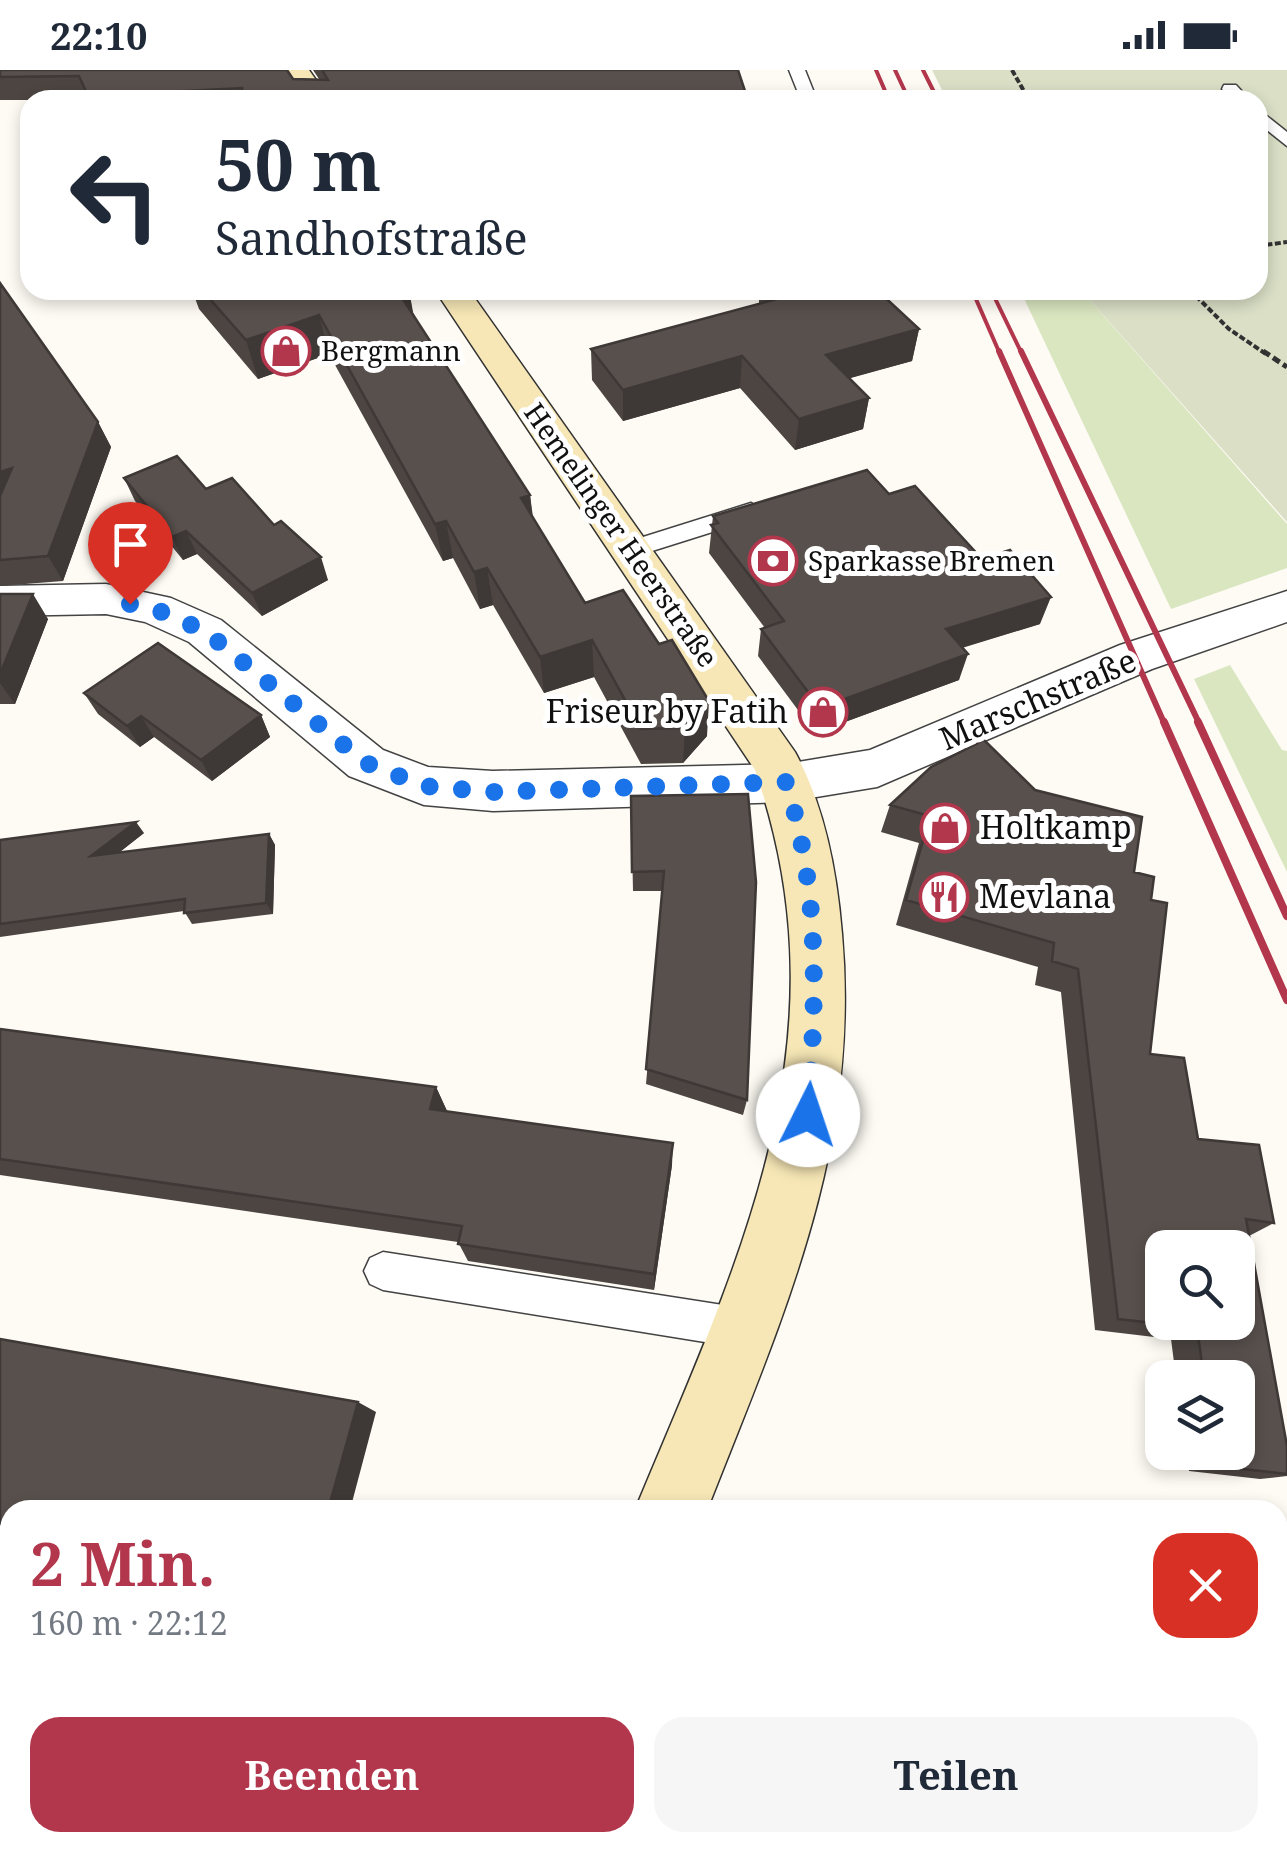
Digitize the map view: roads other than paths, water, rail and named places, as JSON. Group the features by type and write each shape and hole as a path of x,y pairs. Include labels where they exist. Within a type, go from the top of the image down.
{"main road":[{"name":"Hemelinger Heerstraße","path":"459,300 633,549 786,782 810,883 816,954 808,1115 782,1218 674,1500"}],"street":[{"name":"Marschstraße","path":"0,600 106,600 155,609 205,631 366,763 424,786 493,792 786,782 877,768 1136,657 1287,606"}],"lane":[{"path":"1268,123 1287,141"},
{"path":"633,549 775,504"},
{"path":"383,1271 742,1328"}],"railway":[{"path":"876,70 885,90"},
{"path":"895,70 904,90"},
{"path":"923,70 933,90"},
{"path":"976,300 1000,354"},
{"path":"996,300 1022,354"},
{"path":"999,351 1165,725"},
{"path":"1021,351 1200,725"},
{"path":"1164,722 1287,1000"},
{"path":"1198,722 1287,916"}],"place":[{"name":"Bergmann","path":"286,351"},
{"name":"Sparkasse Bremen","path":"773,561"},
{"name":"Friseur by Fatih","path":"823,712"},
{"name":"Holtkamp","path":"945,828"},
{"name":"Mevlana","path":"944,897"}]}
